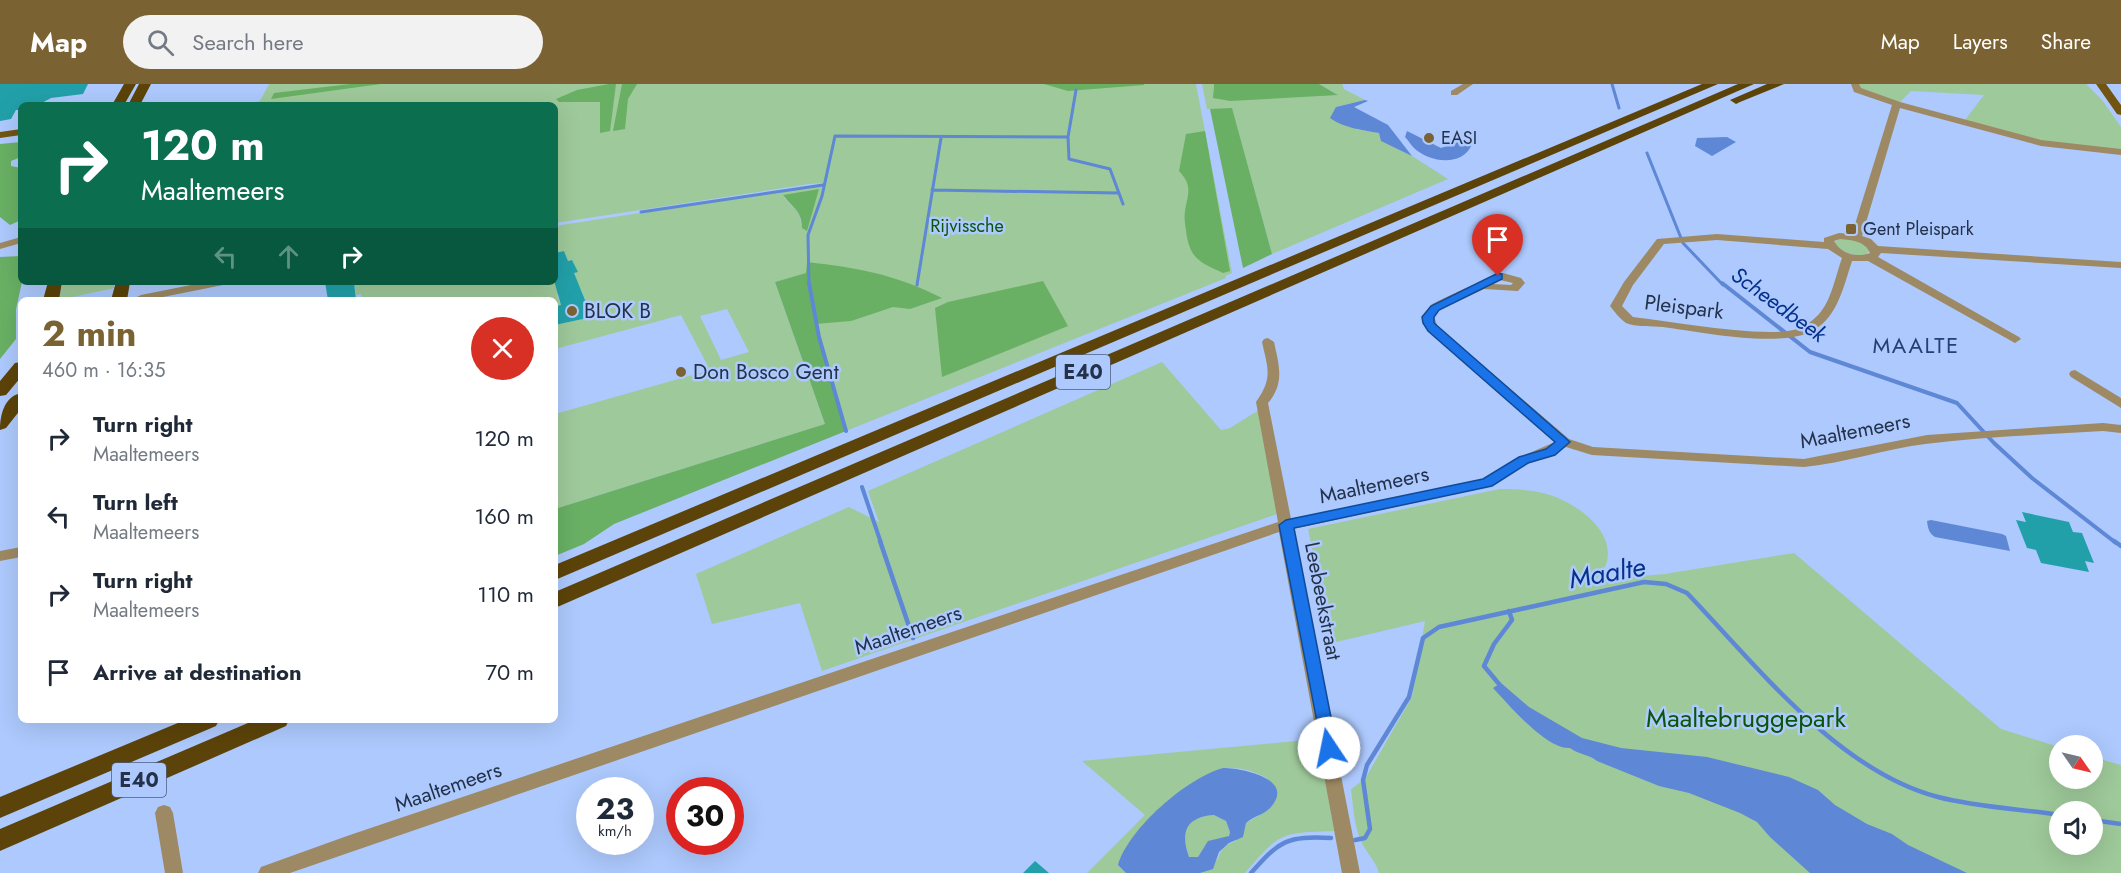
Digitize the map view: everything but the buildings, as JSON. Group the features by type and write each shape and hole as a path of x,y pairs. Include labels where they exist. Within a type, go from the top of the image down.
{"highway":[{"path":"120,102 130,84"},
{"path":"136,102 146,84"},
{"path":"1672,100 1691,84"},
{"name":"E40","path":"558,572 1712,84"},
{"name":"E40","path":"558,599 1748,84"},
{"path":"1668,118 1694,117 1778,84"},
{"path":"0,392 18,370"},
{"path":"0,424 18,402"},
{"name":"E40","path":"0,808 201,723"},
{"name":"E40","path":"0,840 271,723"}],"main road":[{"path":"2101,84 2121,112"},
{"path":"2112,84 2121,97"}],"street":[{"path":"1454,93 1469,84"},
{"path":"1855,84 1857,90 1897,104 2041,143 2121,152"},
{"path":"1856,238 1897,104"},
{"path":"0,236 18,232"},
{"name":"Pleispark","path":"1830,246 1828,240 1834,236 1856,238 1869,243 1873,253 2015,339"},
{"name":"Pleispark","path":"1848,256 1831,306 1821,319 1805,330 1789,334 1737,333 1630,320 1616,306 1628,284 1660,241 1682,238 1717,237 1830,246 1848,256 1873,253 2121,265"},
{"path":"0,246 18,241"},
{"path":"146,297 208,285"},
{"name":"Maaltemeers","path":"1483,286 1435,308 1428,317 1432,329 1564,442 1592,451 1803,464 1841,458 1888,445 1927,439 2103,427 2120,429 2120,403 2075,374"},
{"name":"Leebeekstraat","path":"1268,342 1275,382 1271,393 1262,402 1351,873"},
{"name":"Maaltemeers","path":"267,873 810,685 1286,525 1487,483 1524,460 1551,452 1564,442"},
{"path":"0,556 18,553"},
{"path":"164,813 174,873"}],"green space":[{"name":"Rijvissche","path":"269,84 1196,84 1232,273 1225,276 1226,278 846,431 814,324 819,323 813,263 807,262 807,273 775,282 825,424 558,508 558,413 710,370 681,315 558,348 558,324 592,317 581,289 557,295 558,297 362,297 361,294 356,295 354,285 558,285 558,281 574,277 573,273 577,272 572,260 568,261 564,251 558,252 558,226 823,185 823,183 558,223 558,102 256,102 260,101","holes":["819,189 802,228 798,213 783,196","727,309 749,352 721,360 700,316"]},
{"path":"350,84 381,84 271,99 274,93"},
{"path":"616,84 610,131 600,133 600,102 559,102 556,99 577,90"},
{"path":"622,84 637,84 628,99 625,129 613,131"},
{"path":"1044,84 1144,84 1144,85 1068,91"},
{"path":"1202,84 1214,84 1213,91 1337,94 1319,84 1342,84 1344,89 1365,100 1336,107 1356,129 1379,133 1382,141 1412,156 1448,179 1272,254 1232,109 1207,109"},
{"path":"1214,84 1319,84 1338,95 1230,101 1213,98"},
{"path":"1858,84 2086,84 2102,100 2121,127 2121,151 2043,142 1965,120 1984,95 1911,91 1899,103 1861,90"},
{"path":"1232,108 1272,254 1243,268 1210,109"},
{"path":"1205,131 1230,271 1223,273 1202,262 1193,253 1187,239 1185,225 1188,186 1179,171 1186,134"},
{"path":"18,142 18,158 11,161 11,166 18,167 18,221 10,225 0,217 0,144"},
{"path":"819,189 807,231 802,228 799,214 783,195"},
{"path":"1839,239 1860,242 1869,251 1866,255 1848,253 1833,243"},
{"path":"18,256 18,285 21,285 16,309 16,339 0,359 0,257"},
{"path":"807,262 876,273 908,283 942,298 910,309 893,307 851,321 815,324 831,372 846,431 614,524 584,544 558,555 558,508 825,424 775,282 806,273"},
{"path":"1043,281 1068,326 942,377 935,308 948,302"},
{"path":"62,285 114,285 114,288 73,297 60,297"},
{"path":"1162,362 1221,430 1230,428 1259,410 1277,514 822,671 800,603 712,624 696,574 849,507 879,522 868,491"},
{"name":"Maaltebruggepark","path":"1500,489 1532,491 1550,495 1570,504 1590,519 1605,538 1608,549 1606,564 1596,580 1665,574 1794,553 2001,729 2049,744 2049,789 2103,789 2103,760 2121,765 2121,873 1379,873 1359,836 1351,789 1365,779 1412,697 1425,621 1332,643 1308,529"},
{"path":"1318,739 1334,831 1291,834 1282,837 1266,849 1245,873 1200,873 1218,859 1224,847 1236,841 1246,823 1268,810 1274,802 1267,778 1236,768 1226,769 1211,774 1181,791 1150,818 1118,865 1126,873 1087,873 1145,815 1082,761"},
{"path":"1214,815 1226,821 1230,832 1228,837 1204,847 1198,857 1189,857 1185,840 1187,827 1197,819"}],"water":[{"path":"1368,101 1354,107 1388,125 1412,156 1381,141 1379,133 1360,130 1330,118 1336,107"},
{"path":"1407,131 1441,148 1466,139 1472,144 1468,151 1454,159 1437,159 1414,148 1405,137"},
{"path":"1727,137 1736,142 1712,156 1695,146 1697,138"},
{"path":"1927,521 2002,534 2006,536 2010,551 1935,537 1928,526"},
{"path":"1501,683 1529,707 1582,738 1621,748 1707,757 1789,777 1818,790 1835,805 1867,824 1892,834 1908,845 1967,873 1810,873 1757,822 1740,813 1689,793 1659,786 1551,742 1518,715 1493,688"},
{"path":"1223,768 1253,773 1272,783 1277,790 1277,798 1268,810 1246,823 1243,837 1229,843 1219,852 1213,869 1200,873 1126,873 1118,865 1134,836 1161,806 1193,782","holes":["1214,815 1226,821 1229,836 1208,841 1198,857 1189,857 1185,840 1191,823 1205,816"]}],"waterway":[{"name":"Scheedbeek","path":"1612,84 1619,108"},
{"path":"1068,137 1076,90"},
{"path":"809,285 808,235 822,196 835,136 1068,137"},
{"path":"1068,137 1069,159 1110,169 1119,193"},
{"path":"933,190 941,138"},
{"name":"Scheedbeek","path":"1647,153 1683,243 1723,285"},
{"path":"641,212 823,185"},
{"path":"917,285 933,190"},
{"path":"933,190 1119,193"},
{"path":"1119,193 1123,204"},
{"path":"809,283 819,337 846,431"},
{"name":"Scheedbeek","path":"1722,283 1810,352 1957,403 1994,443 2032,478 2116,543"},
{"path":"862,487 881,543"},
{"path":"880,541 913,638"},
{"name":"Scheedbeek","path":"2114,541 2121,546"},
{"name":"Maalte","path":"1509,612 1644,582 1666,584 1687,593 1801,713 1866,764 1901,784 1938,797 1983,806 2049,814"},
{"name":"Maalte","path":"1355,840 1365,838 1370,829 1363,780 1367,765 1409,697 1423,638 1439,627 1509,612"},
{"path":"1499,684 1484,666 1494,644 1512,620 1509,612"},
{"name":"Maalte","path":"2103,822 2121,824"},
{"name":"Maalte","path":"1251,873 1270,853 1285,842 1304,838 1331,838"}],"place":[{"name":"EASI","path":"1429,138"},
{"name":"Gent Pleispark","path":"1851,229"},
{"name":"BLOK B","path":"572,311"},
{"name":"Don Bosco Gent","path":"681,372"}],"district":[{"name":"MAALTE","path":"1916,345"}],"route":[{"path":"1329,748 1286,525 1487,483 1516,464 1551,452 1564,442 1432,329 1429,323 1428,317 1435,308 1483,286 1498,276"}]}
